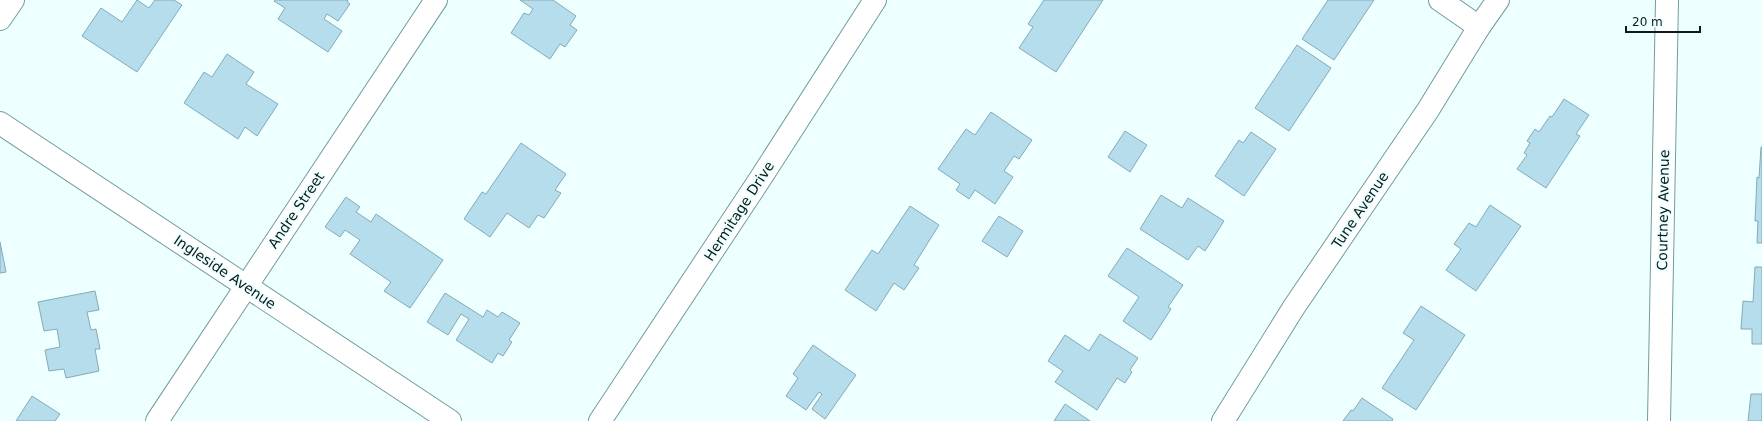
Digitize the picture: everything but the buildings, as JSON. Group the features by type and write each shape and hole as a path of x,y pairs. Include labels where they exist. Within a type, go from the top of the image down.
{"street":[{"path":"0,19 12,0"},
{"name":"Andre Street","path":"157,421 436,0"},
{"name":"Hermitage Drive","path":"600,421 758,183 875,0"},
{"path":"1440,0 1479,27"},
{"name":"Tune Avenue","path":"1223,421 1294,308 1428,110 1479,27 1498,0"},
{"name":"Courtney Avenue","path":"1659,421 1667,0"},
{"name":"Ingleside Avenue","path":"0,123 450,421"}]}
